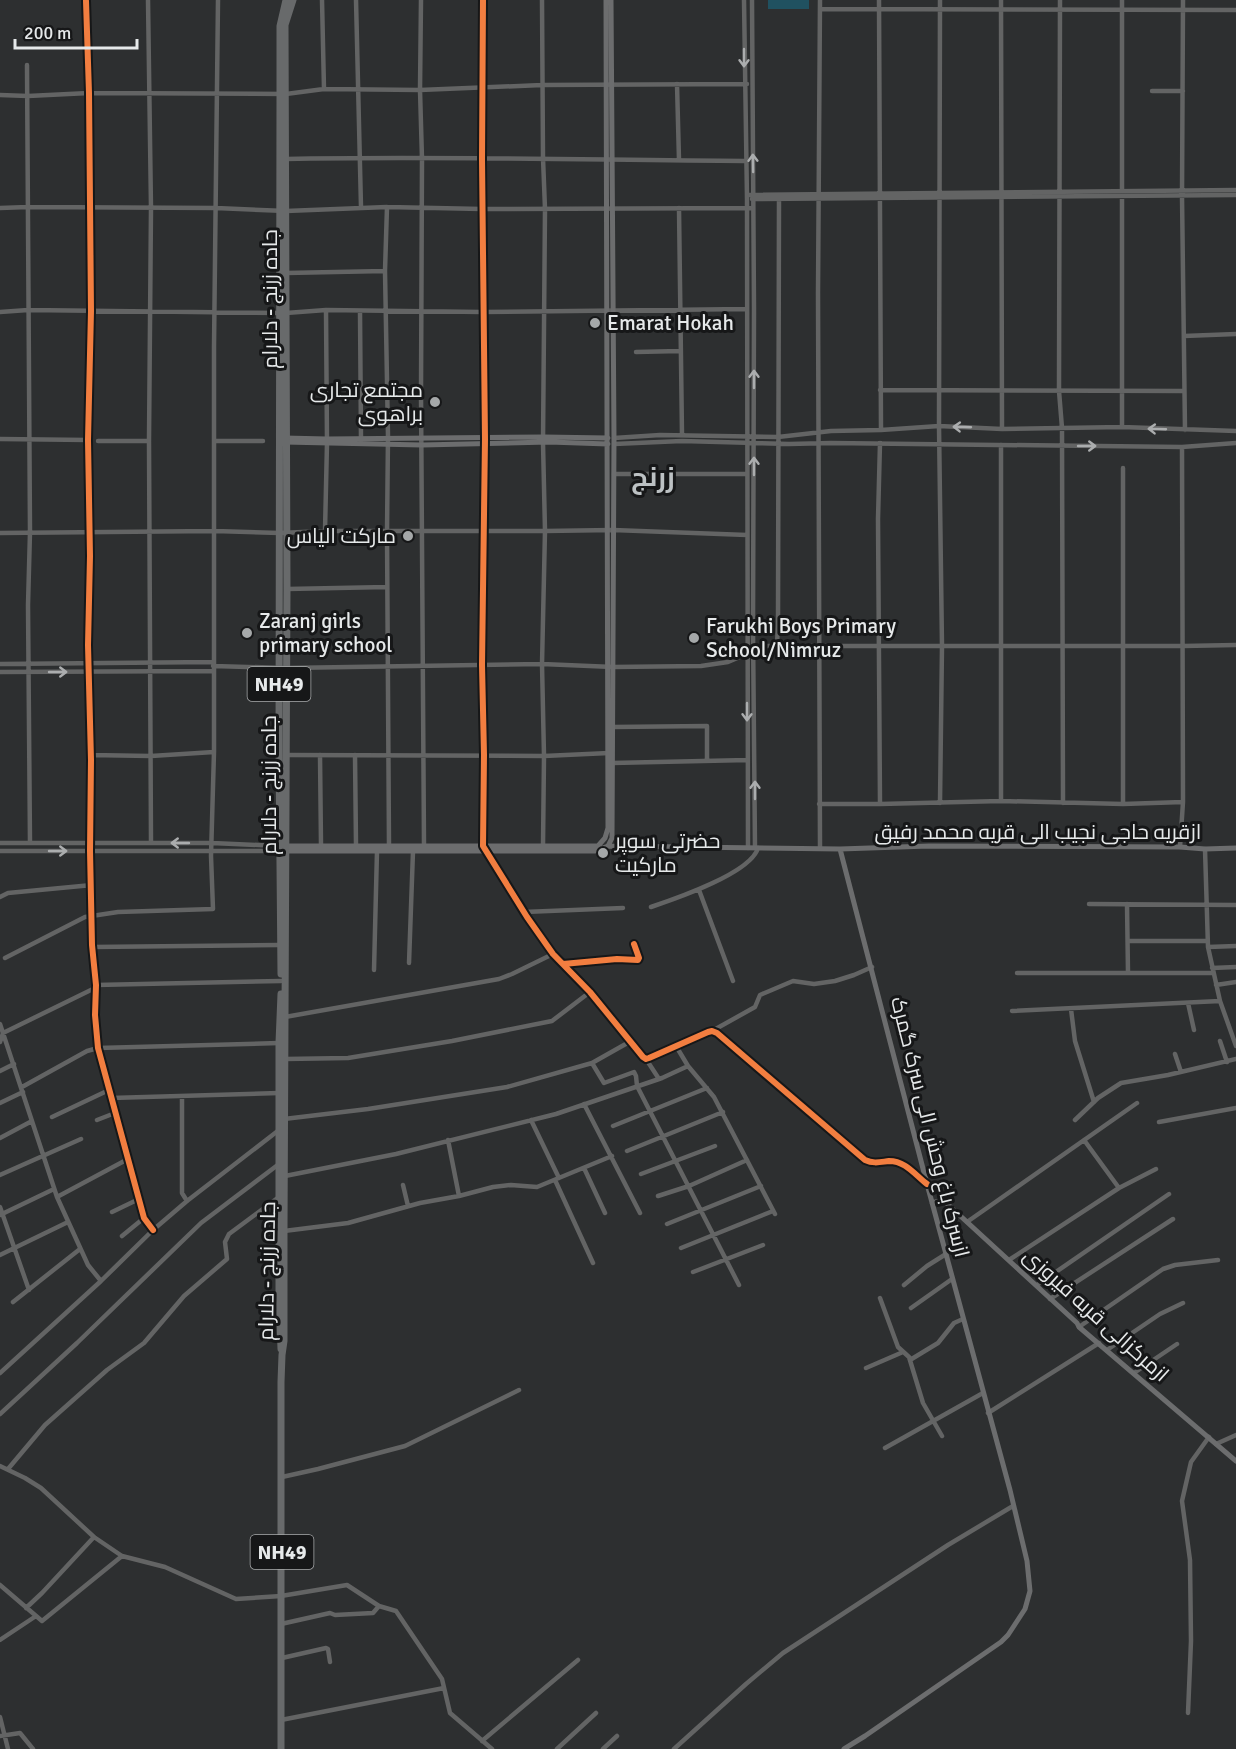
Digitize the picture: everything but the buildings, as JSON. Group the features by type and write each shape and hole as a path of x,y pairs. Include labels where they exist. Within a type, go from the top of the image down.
{"highway":[{"name":"جاده زرنج - دلارام","path":"283,313 286,273 283,211 286,159 280,26 286,0"},
{"name":"جاده زرنج - دلارام","path":"281,1749 282,1354 285,1310 282,755 283,94 285,25 292,0"},
{"name":"جاده زرنج - دلارام","path":"282,668 287,589 283,533"},
{"name":"جاده زرنج - دلارام","path":"282,1354 279,1341 281,981 279,945 283,848"}],"main road":[{"path":"606,0 609,84"},
{"path":"283,848 413,851 598,846 605,838 608,828 610,753 610,530 606,311 611,0"},
{"path":"609,209 613,311 614,441 610,530"},
{"path":"283,440 614,441"},
{"path":"283,848 356,845 595,851 608,846 612,838 613,827 610,667"},
{"path":"601,844 608,846"},
{"name":"ازقریه حاجی نجیب الی قریه محمد رفیق","path":"608,846 840,849 929,846 1236,848"},
{"name":"ازسرک باغ وحش الی سرک گمرک","path":"840,849 1028,1561 1030,1591 1025,1609 1008,1635 986,1653 844,1749"},
{"name":"ازمرکزالی قریه فیروزی","path":"932,1203 943,1200 1037,1285 1079,1327 1236,1461"}],"street":[{"path":"148,0 151,208 149,441 151,843"},
{"path":"5,958 85,917 118,912 213,909 214,313 218,0"},
{"path":"322,0 324,89"},
{"path":"356,0 361,207"},
{"path":"421,0 420,90 423,159 421,530 424,846"},
{"path":"483,0 482,665 485,848 553,954 590,992 646,1059 659,1079"},
{"path":"542,0 545,209 543,846"},
{"path":"744,0 747,197 748,848"},
{"path":"651,907 699,890 727,875 754,857 756,848 753,651 752,0"},
{"path":"820,0 818,196 820,848"},
{"path":"879,0 881,430"},
{"path":"940,0 939,445 942,646 940,803"},
{"path":"1001,0 1002,429"},
{"path":"1060,0 1059,391 1062,428 1063,802"},
{"path":"1122,0 1122,427"},
{"path":"1183,0 1182,194 1185,430"},
{"path":"86,1 91,311 88,440 90,850 98,1048 144,1218 153,1230"},
{"path":"820,9 1236,10"},
{"path":"27,65 30,843"},
{"path":"0,95 283,94 324,89 420,90 609,84 752,84"},
{"path":"677,84 679,160"},
{"path":"1152,91 1183,91"},
{"path":"286,159 745,160"},
{"path":"1182,194 1236,190"},
{"path":"747,197 1236,195"},
{"path":"754,196 779,198 818,196"},
{"path":"777,645 779,198"},
{"path":"0,208 216,208 283,211 361,207 753,208"},
{"path":"387,207 385,271 388,441 389,846"},
{"path":"679,208 682,438"},
{"path":"286,273 385,271"},
{"path":"0,312 151,310 283,313 326,310 482,312 747,309"},
{"path":"325,531 326,310"},
{"path":"360,311 361,441"},
{"path":"1184,336 1236,334"},
{"path":"636,352 680,351"},
{"path":"880,390 1184,391"},
{"path":"682,438 747,443 754,440 818,432 939,426 1002,429 1122,427 1236,431"},
{"path":"614,441 747,436 754,440 777,444 1182,447 1236,443"},
{"path":"0,439 88,440"},
{"path":"98,441 149,441"},
{"path":"215,441 263,441"},
{"path":"880,443 878,519 880,804"},
{"path":"1001,801 1002,445"},
{"path":"1180,847 1183,802 1182,447"},
{"path":"1123,468 1123,804"},
{"path":"614,474 747,474"},
{"path":"0,533 610,530 747,535"},
{"path":"287,589 387,587"},
{"path":"0,664 28,662 150,663 282,668 542,664 610,667 701,666 728,662 765,645 1236,645"},
{"path":"0,672 150,671 213,666"},
{"path":"612,727 707,726 707,761"},
{"path":"90,755 151,756 214,752"},
{"path":"282,755 544,756 610,753"},
{"path":"320,755 321,845"},
{"path":"355,755 356,845"},
{"path":"612,763 747,760"},
{"path":"819,804 1001,801 1123,804 1183,802"},
{"path":"0,843 212,843 283,848"},
{"path":"0,851 212,852 283,848"},
{"path":"1206,849 1207,944 1220,1001 1236,1046"},
{"path":"374,970 376,851"},
{"path":"409,963 413,851"},
{"path":"0,897 9,893 92,885"},
{"path":"699,890 733,981"},
{"path":"1089,904 1236,905"},
{"path":"1127,904 1128,973"},
{"path":"524,912 623,908"},
{"path":"1128,941 1236,946"},
{"path":"563,964 617,959 638,960 634,944"},
{"path":"93,947 279,945"},
{"path":"285,1017 500,979 553,954"},
{"path":"646,1059 712,1031 754,1006 760,995 793,981 814,984 828,982 872,967"},
{"path":"1017,973 1128,973 1236,967"},
{"path":"0,1042 3,1033 96,986 281,981"},
{"path":"1216,985 1236,982"},
{"path":"285,1059 348,1058 452,1041 552,1021 590,992"},
{"path":"1012,1011 1220,1001"},
{"path":"1188,1003 1194,1029"},
{"path":"1071,1009 1076,1041 1094,1102"},
{"path":"0,1024 57,1197 88,1265 101,1281"},
{"path":"712,1031 865,1160 872,1163 898,1162 908,1167 927,1184"},
{"path":"284,1119 368,1109 507,1087 592,1063 631,1041"},
{"path":"1220,1041 1227,1062"},
{"path":"0,1103 87,1051 98,1048 279,1043"},
{"path":"676,1046 688,1066 723,1112 774,1212 681,1248"},
{"path":"1175,1054 1181,1072"},
{"path":"1076,1120 1094,1102 1121,1083 1236,1059"},
{"path":"592,1063 604,1083 634,1072 637,1086 739,1285"},
{"path":"0,1071 14,1064"},
{"path":"285,1176 396,1154 531,1120 659,1079 688,1066"},
{"path":"613,1126 707,1088"},
{"path":"52,1117 109,1090"},
{"path":"111,1098 279,1093"},
{"path":"182,1096 182,1193 187,1201"},
{"path":"967,1222 1137,1103"},
{"path":"584,1104 640,1213"},
{"path":"1159,1122 1236,1108"},
{"path":"627,1151 723,1112"},
{"path":"97,1120 115,1113"},
{"path":"531,1120 592,1263"},
{"path":"0,1138 32,1121"},
{"path":"0,1373 153,1230 279,1130"},
{"path":"0,1175 81,1138"},
{"path":"448,1140 459,1196"},
{"path":"1084,1140 1119,1188"},
{"path":"641,1173 715,1146"},
{"path":"284,1231 348,1223 408,1206 493,1187 511,1185 537,1187 612,1156"},
{"path":"57,1197 128,1159"},
{"path":"658,1196 688,1186 747,1160"},
{"path":"0,1414 201,1223 279,1164"},
{"path":"584,1168 605,1213"},
{"path":"1009,1260 1119,1188 1156,1169"},
{"path":"403,1185 408,1206"},
{"path":"667,1224 761,1186"},
{"path":"1,1214 54,1189"},
{"path":"1037,1285 1169,1194"},
{"path":"8,1469 45,1425 107,1370 144,1343 184,1296 227,1259 225,1242 229,1233 279,1197"},
{"path":"112,1212 139,1199"},
{"path":"0,1207 29,1290"},
{"path":"122,1236 144,1218"},
{"path":"1050,1299 1173,1220"},
{"path":"0,1255 68,1222"},
{"path":"693,1272 763,1245"},
{"path":"13,1302 80,1249"},
{"path":"904,1285 946,1254"},
{"path":"1079,1327 1161,1270 1174,1265 1218,1260"},
{"path":"911,1308 952,1279"},
{"path":"880,1298 898,1347 908,1355 923,1403 942,1436"},
{"path":"1107,1350 1160,1314 1183,1303"},
{"path":"910,1360 938,1343 954,1323 963,1319"},
{"path":"988,1413 1099,1343"},
{"path":"1134,1372 1177,1344"},
{"path":"866,1368 903,1353"},
{"path":"282,1477 318,1470 405,1446 519,1390"},
{"path":"885,1448 983,1393"},
{"path":"1216,1444 1236,1435"},
{"path":"1188,1713 1191,1630 1190,1560 1182,1501 1191,1462 1209,1437"},
{"path":"0,1466 41,1488 94,1537 122,1556 165,1567 236,1599 281,1596 347,1585 379,1606 398,1612 442,1679 450,1713 490,1747"},
{"path":"674,1749 783,1653 948,1545 1013,1506"},
{"path":"26,1608 94,1537"},
{"path":"0,1585 40,1621 122,1556"},
{"path":"281,1624 330,1613 335,1615 373,1613 379,1606"},
{"path":"0,1640 36,1617"},
{"path":"282,1658 326,1648 330,1662"},
{"path":"482,1741 578,1660"},
{"path":"281,1720 444,1688"},
{"path":"557,1749 596,1713"},
{"path":"0,1717 2,1736 8,1749"},
{"path":"2,1736 20,1733 33,1749"},
{"path":"603,1749 617,1736"},
{"path":"483,1749 490,1747"}],"shaded area":[{"path":"768,0 809,0 809,9 768,9"}],"cycle path":[{"path":"483,0 485,439 482,665 483,846 553,954 590,992 643,1057 649,1058 708,1032 717,1033 865,1160 900,1163 927,1184"},
{"path":"86,1 91,311 88,440 90,556 88,645 91,760 90,851 92,945 96,985 95,1015 98,1048 144,1218 153,1230"},
{"path":"563,964 617,959 638,960 634,944"}],"place":[{"name":"Emarat Hokah","path":"595,323"},
{"name":"مجتمع تجاری براهوی","path":"435,402"},
{"name":"مارکت الیاس","path":"408,536"},
{"name":"Zaranj girls primary school","path":"247,633"},
{"name":"Farukhi Boys Primary School/Nimruz","path":"694,638"},
{"name":"حضرتی سوپر مارکیت","path":"603,853"}],"district":[{"name":"زرنج","path":"653,477"}]}
